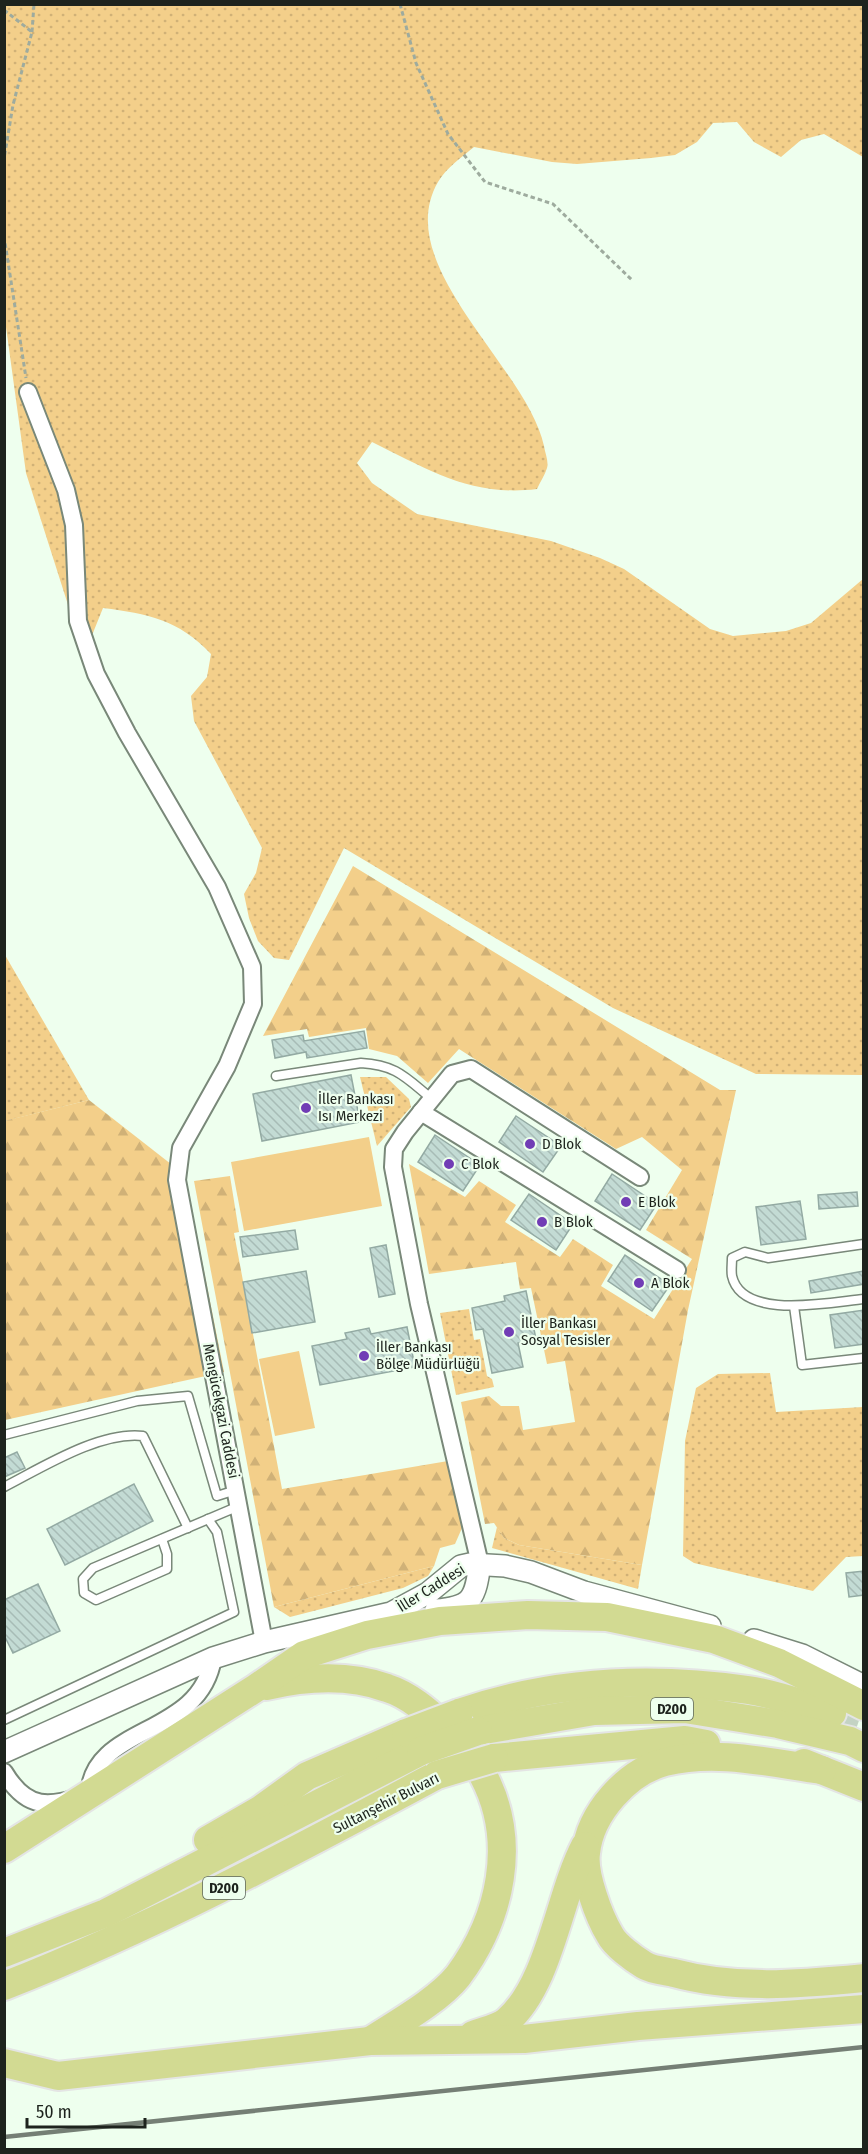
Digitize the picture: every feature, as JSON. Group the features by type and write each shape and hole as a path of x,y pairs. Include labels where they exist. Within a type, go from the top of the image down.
{"highway":[{"path":"4,1849 304,1655 367,1635 440,1621 528,1615 607,1617 714,1640 779,1663 864,1706"},
{"path":"256,1688 289,1681 341,1678 388,1688 423,1707 469,1748 492,1793 502,1831 502,1873 489,1925 456,1977 412,2014 370,2041"},
{"path":"4,1953 44,1937 260,1810 307,1776 468,1722 503,1698 552,1688 666,1682 750,1690 832,1713"},
{"name":"D200","path":"468,1722 594,1711 685,1709 778,1724 850,1741 864,1748"},
{"name":"Sultanşehir Bulvarı","path":"4,1986 59,1964 238,1881 437,1775 494,1758 685,1740 792,1759 864,1787"},
{"path":"822,1770 738,1757 703,1755 663,1763 630,1778 600,1813 585,1854 592,1893 610,1937 644,1965 696,1979 762,1986 864,1978"},
{"path":"460,2040 506,2022 527,1995 548,1956 577,1861 596,1823"},
{"path":"4,2083 370,2041 524,2039 638,2026 864,2009"},
{"path":"4,2063 58,2076"}],"street":[{"name":"Mengücekgazi Caddesi","path":"28,392 66,490 74,525 78,621 96,674 127,733 218,887 252,967 253,1004 227,1066 181,1148 177,1179 264,1642"},
{"path":"391,1613 460,1607 469,1602 475,1592 480,1564 419,1304 392,1160 398,1142 452,1074 471,1069 640,1177"},
{"path":"427,1106 676,1270"},
{"name":"İller Caddesi","path":"4,1752 213,1658 264,1642 391,1613 428,1593 461,1566 480,1564 505,1566 531,1572 584,1592 671,1614 791,1652 864,1686"},
{"path":"4,1773 21,1796 29,1801 66,1801 89,1795 90,1782 100,1760 111,1751 186,1707 204,1687 213,1658"}],"lane":[{"path":"276,1076 361,1063 390,1066 427,1106"},
{"path":"864,1244 768,1258 745,1252 732,1258 731,1275 737,1288 745,1296 764,1303 794,1306 864,1299"},
{"path":"794,1306 802,1365 864,1358"},
{"path":"4,1435 137,1401 188,1396 217,1496 237,1498"},
{"path":"4,1487 79,1449 129,1434 143,1436 188,1528"},
{"path":"162,1539 167,1554 167,1569 96,1600 84,1593 83,1579 93,1568 208,1519 237,1498"},
{"path":"4,1720 234,1612 217,1532 208,1519"}],"path":[{"path":"4,159 13,105 32,32 34,4"},
{"path":"400,4 416,63 448,134 485,182 553,204 633,281"},
{"path":"4,10 32,32"},
{"path":"4,236 28,392"}],"green space":[{"path":"4,5 863,5 863,157 824,134 801,140 781,157 754,142 737,122 713,123 697,142 675,155 577,164 552,162 474,147 454,163 438,182 428,214 432,247 446,281 467,316 514,383 533,415 544,446 547,468 537,489 513,490 491,489 451,479 372,442 357,463 372,483 417,514 551,541 600,558 624,569 710,629 733,636 786,631 811,623 863,579 863,1075 756,1074 613,1008 344,848 289,960 274,958 258,941 249,918 244,894 256,873 262,848 194,721 191,696 207,677 211,654 187,633 162,620 103,608 84,655 26,473 6,327"},
{"path":"353,866 720,1090 736,1090 688,1310 642,1565 519,1545 504,1538 494,1523 485,1524 461,1402 489,1396 501,1406 519,1406 523,1430 575,1422 565,1361 547,1364 531,1288 520,1289 516,1262 429,1274 409,1164 465,1197 479,1181 516,1205 505,1222 560,1257 573,1239 613,1265 601,1286 654,1319 692,1259 646,1230 682,1170 642,1137 616,1149 459,1049 428,1083 397,1056 369,1049 366,1028 309,1037 307,1029 263,1036"},
{"path":"5,955 89,1100 5,1121"},
{"path":"360,1077 386,1077 409,1099 411,1107 377,1146"},
{"path":"89,1100 185,1175 224,1372 5,1420 4,1121"},
{"path":"369,1137 382,1206 244,1231 231,1162"},
{"path":"230,1176 239,1232 234,1233 282,1489 448,1461 462,1528 455,1544 440,1548 434,1566 274,1607 194,1181"},
{"path":"469,1309 474,1340 480,1339 487,1376 492,1379 494,1387 456,1395 440,1313"},
{"path":"299,1351 315,1428 275,1436 259,1359"},
{"path":"770,1373 776,1412 863,1407 863,1556 846,1557 813,1591 694,1563 683,1556 685,1441 696,1388 718,1374"},
{"path":"497,1527 504,1538 519,1545 642,1565 638,1589 492,1548"},
{"path":"434,1566 428,1576 403,1588 290,1617 274,1607"}],"building":[{"path":"364,1031 367,1048 307,1058 306,1052 275,1058 272,1040 303,1035 304,1041"},
{"name":"İller Bankası Isı Merkezi","path":"351,1075 360,1122 262,1141 253,1094"},
{"name":"D Blok","path":"516,1116 561,1146 543,1172 499,1142"},
{"name":"C Blok","path":"435,1135 480,1165 463,1191 418,1162"},
{"name":"E Blok","path":"612,1174 657,1204 640,1230 595,1201"},
{"path":"857,1192 858,1206 819,1209 818,1195"},
{"name":"B Blok","path":"529,1194 573,1224 556,1250 511,1220"},
{"path":"800,1201 806,1239 761,1245 756,1207"},
{"path":"295,1230 298,1249 243,1257 240,1237"},
{"path":"386,1245 395,1294 379,1297 370,1248"},
{"name":"A Blok","path":"625,1255 670,1285 652,1311 608,1281"},
{"path":"306,1271 315,1322 252,1333 243,1282"},
{"path":"864,1271 864,1284 811,1293 809,1281"},
{"name":"İller Bankası Sosyal Tesisler","path":"526,1291 536,1339 518,1343 523,1367 492,1373 483,1329 476,1330 472,1308 505,1301 504,1296"},
{"path":"864,1310 864,1344 835,1348 830,1315"},
{"name":"İller Bankası Bölge Müdürlüğü","path":"407,1327 415,1367 320,1385 312,1346 347,1339 345,1333 369,1328 371,1334"},
{"path":"17,1452 25,1468 4,1477 4,1458"},
{"path":"134,1484 153,1521 65,1565 47,1529"},
{"path":"864,1571 864,1595 849,1597 846,1573"},
{"path":"38,1584 60,1631 13,1653 4,1635 4,1600"}],"tunnel":[{"path":"832,1713 864,1724"}],"railway":[{"path":"4,2137 864,2047"}],"place":[{"name":"İller Bankası Isı Merkezi","path":"306,1108"},
{"name":"D Blok","path":"530,1144"},
{"name":"C Blok","path":"449,1164"},
{"name":"E Blok","path":"626,1202"},
{"name":"B Blok","path":"542,1222"},
{"name":"A Blok","path":"639,1283"},
{"name":"İller Bankası Sosyal Tesisler","path":"509,1332"},
{"name":"İller Bankası Bölge Müdürlüğü","path":"364,1356"}]}
